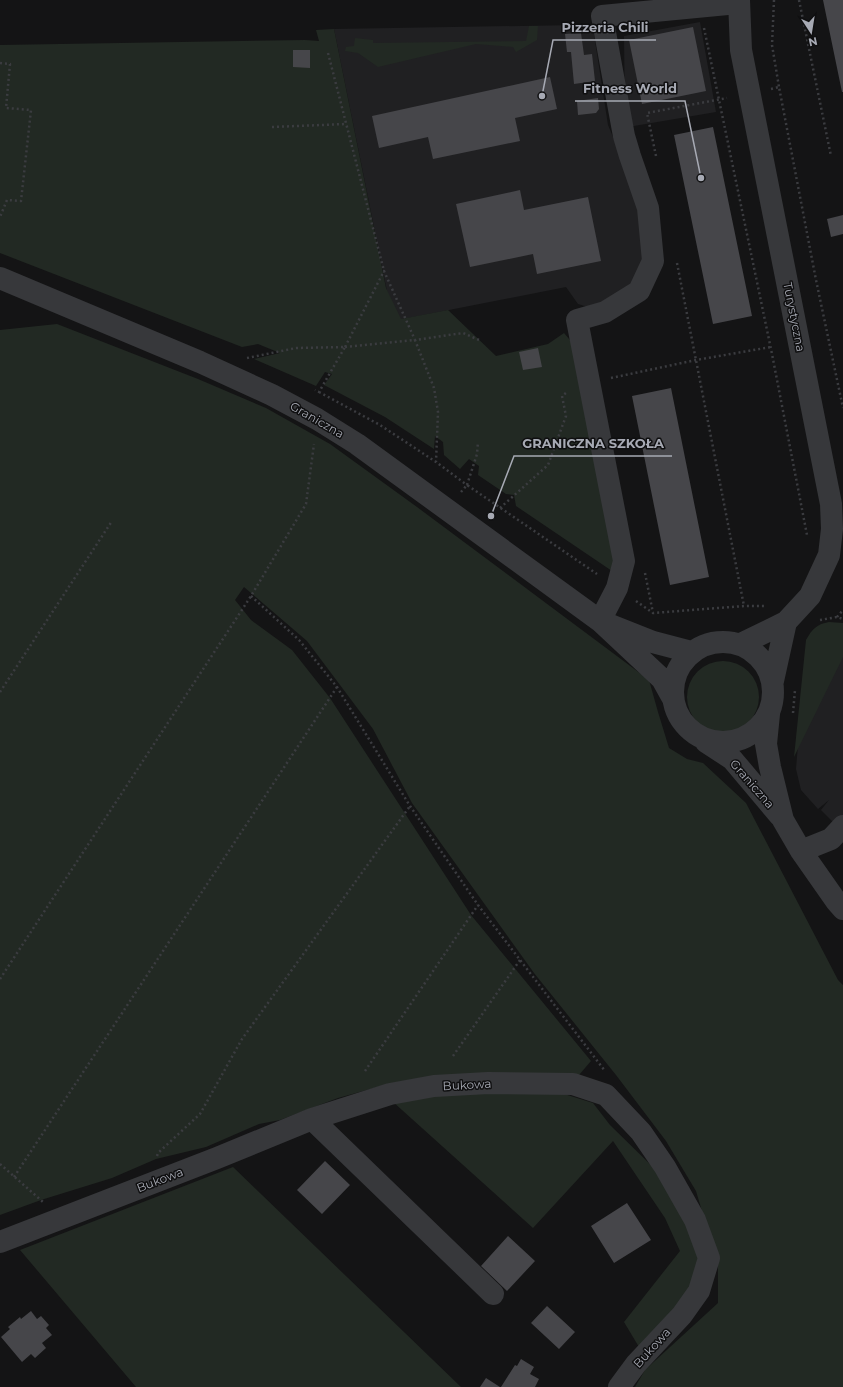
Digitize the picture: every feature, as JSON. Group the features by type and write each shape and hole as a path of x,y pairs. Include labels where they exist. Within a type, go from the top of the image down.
{"street":[{"path":"600,621 616,588 624,561 577,320 605,312 639,290 653,261 648,208 624,136 602,16 707,6 738,1"},
{"name":"Turystyczna","path":"738,1 741,50 831,504 832,528 829,555 810,596 786,622 740,644"},
{"name":"Graniczna","path":"0,278 200,362 272,395 317,419 357,444 600,621 662,679 672,697"},
{"name":"Graniczna","path":"600,621 653,642 691,652"},
{"path":"773,681 766,666 756,653 740,644 724,641 706,644 691,652 680,666 673,681 672,697 677,713 686,727 699,736 714,742 731,742 746,737 759,727 769,714 774,698 773,681 786,622"},
{"name":"Graniczna","path":"769,714 766,744 770,768 783,820"},
{"name":"Graniczna","path":"699,736 732,759 783,820 801,851 843,909"},
{"path":"801,851 831,839 843,826"},
{"name":"Bukowa","path":"0,1242 312,1119 390,1094 434,1086 488,1083 572,1084 606,1095 641,1132 665,1167 695,1220 709,1258 699,1291 682,1315 636,1364 619,1387"},
{"path":"312,1119 493,1294"}],"path":[{"path":"774,0 772,45 779,87 843,408"},
{"path":"799,0 831,156"},
{"path":"707,6 703,25 720,99 807,535"},
{"path":"328,53 384,271 415,340 434,388 438,412 436,462"},
{"path":"0,63 10,64 6,108 31,110 21,201 7,200 0,218"},
{"path":"656,159 647,113 779,87"},
{"path":"272,127 346,124"},
{"path":"676,260 744,606"},
{"path":"318,392 345,347 384,271"},
{"path":"251,362 244,358 296,348 345,347 415,340 463,333 479,340"},
{"path":"312,389 380,425 466,484 477,454 478,442"},
{"path":"0,979 252,596 306,504 317,419"},
{"path":"0,692 112,521"},
{"path":"252,596 299,640 337,687 410,806 478,905 607,1073"},
{"path":"837,617 843,610"},
{"path":"816,622 822,619 837,617 843,619"},
{"path":"14,1177 337,687"},
{"path":"792,719 795,688"},
{"path":"160,1180 156,1159 158,1153 200,1114 242,1039 410,806"},
{"path":"365,1071 478,905"},
{"path":"453,1056 520,960"},
{"path":"0,1164 62,1218"}],"shaded area":[{"path":"700,22 716,112 628,127 625,119 624,36"},
{"path":"578,25 593,28 608,125 640,202 646,249 638,281 591,308 578,304 566,287 393,321 334,29"},
{"path":"529,26 538,26 537,40 516,52 513,47 476,44 378,67 358,53 345,51 346,47 354,46 355,38 373,40 373,43 526,41"},
{"path":"334,29 386,288 401,319 448,310 496,356 548,344 564,333 575,346 615,546 612,571 516,506 514,495 506,494 478,475 479,466 469,459 460,469 444,455 443,442 435,436 434,449 385,417 324,385 332,374 325,372 316,386 254,359 280,353 258,344 242,347 0,253 0,45 319,41 316,30"},
{"path":"57,324 198,379 266,408 330,444 649,680 669,748 687,759 703,763 746,803 838,980 843,985 843,1387 635,1387 645,1370 718,1303 718,1265 696,1191 666,1141 616,1075 534,973 412,803 373,729 307,641 244,587 235,600 251,620 292,650 330,698 471,915 591,1061 579,1075 392,1083 338,1098 280,1120 259,1124 206,1147 156,1159 112,1178 41,1200 0,1215 0,330"},
{"path":"829,622 843,623 843,657 794,757 806,640 815,628 821,624"},
{"path":"843,642 843,832 821,810 829,800 818,809 801,790 796,769 798,745"},
{"path":"723,661 743,667 753,677 759,697 753,717 743,727 723,733 703,727 693,717 687,697 693,677 703,667"},
{"path":"490,1089 561,1093 593,1103 610,1125 659,1173 688,1223 700,1258 694,1286 639,1347 624,1322 680,1251 665,1218 613,1141 533,1228 392,1101"},
{"path":"233,1167 461,1387 136,1387 20,1250"}],"building":[{"path":"823,0 843,0 843,92 842,92"},
{"path":"693,27 706,91 642,104 629,40"},
{"path":"581,33 584,55 592,54 595,81 574,84 571,52 567,52 565,34"},
{"path":"293,50 310,50 310,68 293,67"},
{"path":"550,77 557,109 515,118 520,141 433,159 428,137 379,148 372,116"},
{"path":"598,98 599,109 596,113 578,115 577,101"},
{"path":"713,127 752,316 713,324 674,135"},
{"path":"520,190 524,210 588,197 601,261 537,274 533,254 470,267 456,204"},
{"path":"843,215 843,234 831,237 827,219"},
{"path":"538,348 542,367 523,370 519,352"},
{"path":"671,388 709,577 670,585 632,396"},
{"path":"325,1161 350,1185 322,1214 297,1190"},
{"path":"627,1203 651,1240 614,1263 591,1226"},
{"path":"508,1236 535,1261 507,1291 481,1266"},
{"path":"547,1306 575,1332 559,1349 531,1323"},
{"path":"31,1311 37,1319 41,1316 49,1325 46,1328 52,1335 42,1343 46,1348 35,1358 31,1354 22,1362 1,1337 10,1329 8,1327 20,1317 21,1319"},
{"path":"521,1359 534,1367 530,1374 539,1379 535,1387 501,1387 515,1365 517,1366"},
{"path":"486,1378 500,1387 480,1387"}],"place":[{"name":"Pizzeria Chili","path":"542,96"},
{"name":"Fitness World","path":"701,178"},
{"name":"GRANICZNA SZKOŁA","path":"491,516"}]}
